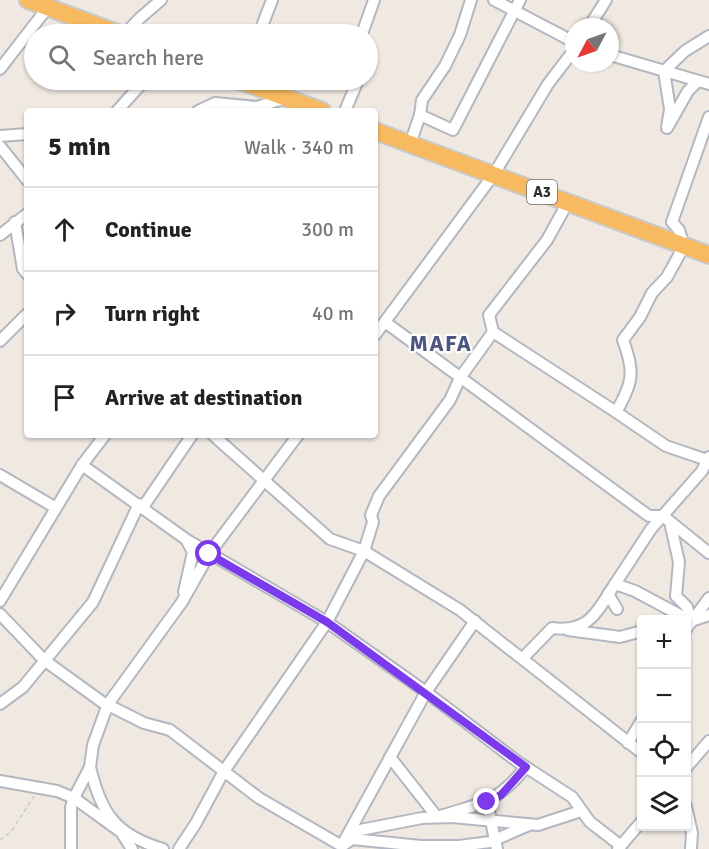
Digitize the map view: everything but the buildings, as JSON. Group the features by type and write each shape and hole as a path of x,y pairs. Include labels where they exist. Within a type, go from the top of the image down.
{"highway":[{"path":"28,0 93,24"},
{"path":"265,90 314,108"},
{"name":"A3","path":"378,132 709,255"}],"street":[{"path":"134,24 161,0"},
{"path":"263,24 272,0"},
{"path":"366,24 374,0"},
{"path":"410,144 420,115 422,100 445,66 460,35 471,0"},
{"path":"494,0 516,5 565,36"},
{"path":"595,18 606,0"},
{"path":"420,115 453,130 470,101 516,5"},
{"path":"35,24 48,7"},
{"path":"664,71 685,51 709,36"},
{"path":"0,69 24,38"},
{"path":"619,58 704,82"},
{"path":"378,331 494,174 548,84 565,62"},
{"path":"664,71 670,109 667,128 688,91 704,82"},
{"path":"120,108 136,90"},
{"path":"346,108 354,90"},
{"path":"204,108 215,103 257,107 286,98"},
{"path":"616,412 628,392 633,369 623,340 640,317 652,293 667,277 684,246 679,230 672,222 709,117"},
{"path":"0,136 24,134"},
{"path":"0,146 24,176"},
{"path":"565,630 590,622 651,529 666,519 702,471 708,459 666,446 493,332 489,315 547,240 568,202"},
{"path":"0,235 24,216"},
{"path":"15,222 24,270"},
{"path":"0,341 24,317"},
{"path":"385,322 649,516 666,519 709,553"},
{"path":"179,849 224,771 327,622 364,551 373,522 371,515 379,496 450,400 460,378 493,332"},
{"path":"1,597 82,465 103,438"},
{"path":"0,704 24,687 93,602 141,506 190,438"},
{"path":"219,438 330,539 364,551 475,621 637,749"},
{"path":"71,849 71,807 90,767 93,745 108,704 182,602 209,554 296,438"},
{"path":"82,465 187,540 327,622 426,692 526,767 572,797 590,822 620,847 637,827"},
{"path":"0,475 56,508"},
{"path":"666,519 679,562 676,596 687,608 687,615"},
{"path":"182,602 193,552 187,540"},
{"path":"615,584 673,615"},
{"path":"608,594 617,609"},
{"path":"691,619 709,598"},
{"path":"0,614 44,660 108,704 144,723 170,730 259,798 341,847"},
{"path":"691,622 709,615"},
{"path":"341,847 426,692 475,621"},
{"path":"523,658 552,628 620,637 637,633"},
{"path":"628,743 640,723"},
{"path":"691,763 709,741"},
{"path":"390,757 436,817"},
{"path":"90,767 96,795 132,849"},
{"path":"436,817 487,802 501,795 526,767"},
{"path":"0,781 39,788 74,798 121,832 143,843 163,849"},
{"path":"487,802 496,845"},
{"path":"350,832 436,817 529,825 562,818 581,811"},
{"path":"341,847 352,839 421,846 496,845 529,825"},
{"path":"691,828 691,849"}],"path":[{"path":"0,840 11,832 39,788"}],"district":[{"name":"MAFA","path":"441,343"}],"route":[{"path":"209,554 327,622 526,767 501,795 487,802"}]}
